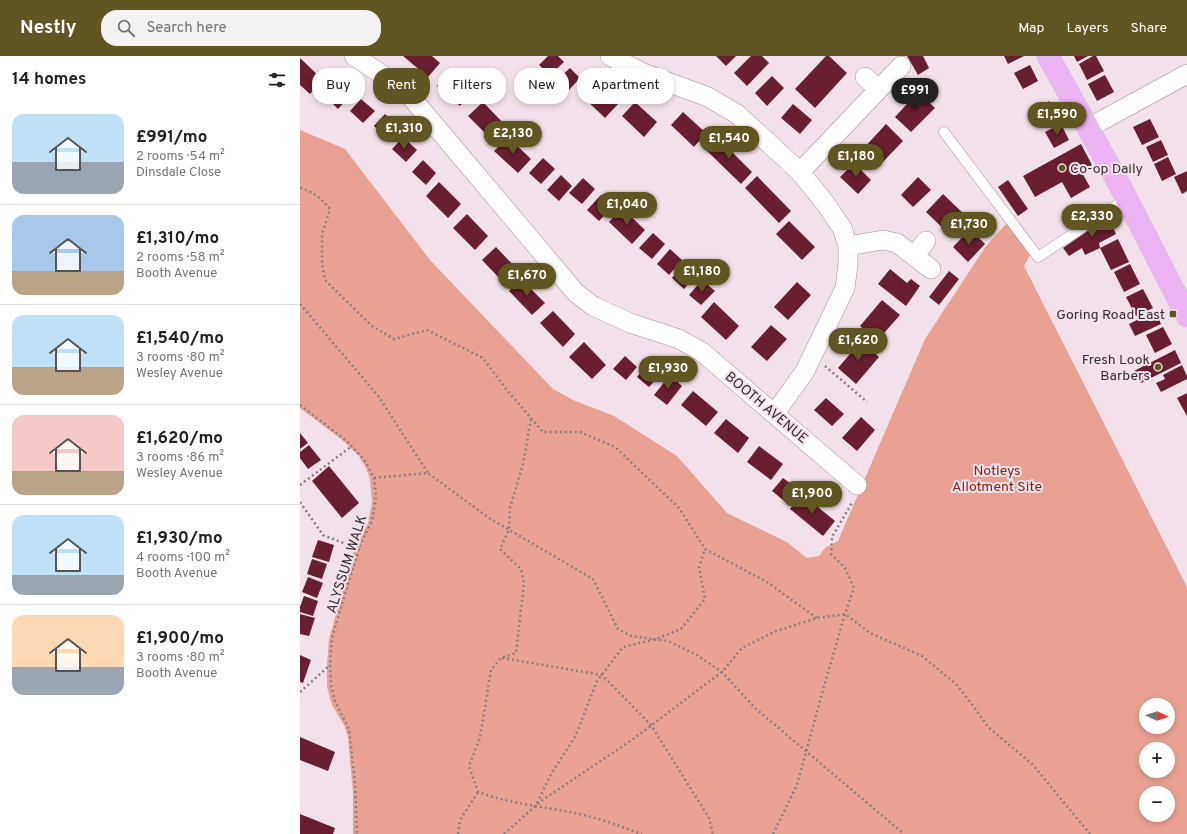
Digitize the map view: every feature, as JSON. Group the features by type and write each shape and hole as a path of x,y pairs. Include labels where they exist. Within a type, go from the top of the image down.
{"main road":[{"path":"1048,56 1126,199 1187,316"}],"street":[{"name":"BOOTH AVENUE","path":"354,56 405,90 576,293 593,306 630,323 679,339 702,352 774,413 856,492"},
{"path":"610,56 643,73 708,97 737,114 800,172 826,203 842,228 848,246 848,264 845,288 805,371 774,413"},
{"path":"800,172 871,83 901,66"},
{"path":"1088,128 1187,74"},
{"path":"848,246 883,240 897,243 931,269"},
{"path":"914,256 926,241"}],"lane":[{"path":"944,132 1038,257 1126,199"}],"path":[{"path":"300,188 311,191 320,197 330,209 322,234 322,263 325,280 372,326 394,339 427,330 483,358 506,389 542,432 580,432 615,447 679,508 705,549 767,582 817,618"},
{"path":"300,304 379,397 428,473 489,518 593,579 618,629 631,636 668,641 697,655 722,672 755,708 904,834"},
{"path":"812,355 867,402"},
{"name":"ALYSSUM WALK","path":"300,405 352,446 365,461 374,478 376,498 372,521 361,545 332,638 330,665 331,685 335,701 349,729 355,784 357,834"},
{"path":"478,792 469,766 480,738 492,670 502,658 516,653 524,583 520,569 500,549 509,530 510,508 522,464 531,419"},
{"path":"300,486 352,446"},
{"path":"374,478 428,473"},
{"path":"773,834 797,785 845,614 854,588 845,568 831,554 832,537 856,492"},
{"path":"300,502 323,536 346,544 361,545"},
{"path":"535,806 551,774 575,737 597,681 622,648 656,639 681,629 705,599 699,567 705,549"},
{"path":"504,834 535,806 632,740 722,672 742,648 774,632 817,618 845,614 870,633 922,656 956,684 988,727 1032,764 1090,834"},
{"path":"502,658 602,675 651,725 709,818 714,834"},
{"path":"300,692 330,665"},
{"path":"478,792 514,803 595,818 642,834"},
{"path":"458,834 460,820 478,792"}],"green space":[{"name":"Notleys Allotment Site","path":"300,130 345,149 430,260 553,389 573,400 614,416 677,456 727,513 787,542 807,558 819,556 825,548 838,541 925,339 986,246 1007,223 1030,255 1024,266 1187,587 1187,834 353,834 353,793 348,737 344,725 332,705 327,687 327,664 329,639 354,550 368,523 372,502 370,479 366,468 359,456 341,439 300,408"}],"building":[{"path":"403,56 432,56 440,63 430,75 430,68 417,68"},
{"path":"548,56 558,56 564,62 558,68 542,68 539,65"},
{"path":"716,56 736,56 726,66"},
{"path":"751,56 762,56 769,63 747,86 734,73"},
{"path":"826,56 829,56 847,73 815,108 795,89"},
{"path":"907,56 923,56 929,68 918,75"},
{"path":"1004,56 1024,56 1008,64"},
{"path":"1074,56 1088,56 1077,62"},
{"path":"1093,56 1096,56 1104,71 1087,80 1079,64"},
{"path":"300,58 312,69 312,92 310,94 300,85"},
{"path":"1030,65 1038,81 1023,89 1014,73"},
{"path":"570,68 577,75 577,81 569,90"},
{"path":"1105,75 1114,92 1097,101 1088,84"},
{"path":"772,76 784,88 767,106 755,93"},
{"path":"918,92 935,108 911,132 895,117"},
{"path":"1049,101 1057,117 1041,126 1033,110"},
{"path":"365,102 375,111 363,123 350,111 356,104 365,104"},
{"path":"333,104 343,104 338,109"},
{"path":"481,104 485,104 506,126 492,140 468,116"},
{"path":"590,104 618,104 605,118"},
{"path":"633,104 637,104 657,122 644,137 622,116"},
{"path":"793,104 812,120 800,134 781,118"},
{"path":"683,112 706,133 694,147 671,125"},
{"path":"385,114 399,127 388,139 374,126"},
{"path":"1150,119 1159,137 1142,145 1133,127"},
{"path":"886,124 903,141 879,166 862,150"},
{"path":"1061,124 1069,140 1054,148 1045,132"},
{"path":"403,137 417,150 406,162 392,149"},
{"path":"508,137 531,159 518,173 494,151"},
{"path":"717,137 752,172 741,184 705,149"},
{"path":"1161,140 1168,155 1153,162 1146,147"},
{"name":"Co-op Daily","path":"1081,144 1092,165 1081,171 1090,187 1071,198 1062,182 1035,197 1023,176"},
{"path":"1168,157 1176,174 1162,181 1154,164"},
{"path":"543,158 555,169 541,184 529,173"},
{"path":"423,160 436,173 426,185 412,172"},
{"path":"854,163 871,180 858,194 840,177"},
{"path":"1187,171 1187,191 1182,194 1174,177"},
{"path":"561,175 572,186 559,201 547,190"},
{"path":"757,176 791,211 779,223 745,188"},
{"path":"918,177 931,190 913,207 901,195"},
{"path":"583,178 595,189 582,204 569,193"},
{"path":"1008,180 1028,209 1018,216 998,187"},
{"path":"439,182 461,204 448,218 426,196"},
{"path":"943,194 968,218 951,236 926,212"},
{"path":"601,195 613,206 599,221 587,210"},
{"path":"622,208 645,230 632,244 609,222"},
{"path":"467,214 488,236 475,250 453,228"},
{"path":"1108,217 1116,234 1099,243 1100,248 1085,255 1082,248 1069,256 1063,248"},
{"path":"789,221 815,247 802,260 776,234"},
{"path":"970,229 985,244 968,262 953,247"},
{"path":"653,233 665,244 652,259 639,248"},
{"path":"1118,239 1129,262 1111,270 1100,248"},
{"path":"496,247 517,269 503,282 482,260"},
{"path":"670,249 682,260 669,275 657,264"},
{"path":"685,263 697,274 684,289 672,278"},
{"path":"1130,264 1140,284 1124,292 1114,272"},
{"path":"890,269 907,283 911,279 920,286 906,306 878,284"},
{"path":"949,271 959,279 939,305 929,297"},
{"path":"521,279 545,303 532,315 509,291"},
{"path":"702,280 715,291 701,305 689,295"},
{"path":"797,282 811,295 788,320 774,307"},
{"path":"1143,289 1153,308 1136,316 1126,297"},
{"path":"882,300 900,315 877,341 860,326"},
{"path":"714,302 739,326 726,340 701,317"},
{"path":"553,311 575,334 563,347 540,323"},
{"path":"1155,311 1161,324 1135,336 1129,324"},
{"path":"771,325 787,339 767,361 751,347"},
{"path":"1163,327 1172,344 1155,353 1146,335"},
{"path":"861,341 879,357 856,384 838,368"},
{"path":"584,342 606,365 592,379 569,357"},
{"name":"Fresh Look Barbers","path":"1175,350 1181,363 1141,383 1134,371"},
{"path":"625,356 637,367 626,380 613,369"},
{"path":"648,363 661,374 649,387 637,377"},
{"path":"1182,365 1187,379 1161,392 1156,383 1165,379 1163,375"},
{"path":"670,375 682,386 667,405 654,395"},
{"path":"693,391 718,412 706,426 681,405"},
{"path":"1187,393 1187,416 1177,398"},
{"path":"826,398 844,414 832,426 814,410"},
{"path":"861,417 875,430 857,451 842,438"},
{"path":"726,419 749,438 738,453 714,433"},
{"path":"300,433 308,443 300,449"},
{"path":"309,445 321,460 308,469 300,458 300,452"},
{"path":"759,446 783,464 771,480 747,462"},
{"path":"329,466 359,503 342,518 312,481"},
{"path":"783,478 799,490 788,504 772,491"},
{"path":"802,494 835,521 823,536 790,509"},
{"path":"318,540 334,545 329,562 312,557"},
{"path":"312,559 327,564 322,579 307,574"},
{"path":"308,577 323,583 317,598 302,592"},
{"path":"304,596 318,601 313,616 300,612 300,607"},
{"path":"300,614 315,618 309,636 300,634"},
{"path":"300,655 311,660 303,683 300,682"},
{"path":"300,737 335,752 328,771 300,760"},
{"path":"300,814 335,828 333,834 300,834"}],"place":[{"name":"Co-op Daily","path":"1062,168"},
{"name":"Goring Road East","path":"1173,314"},
{"name":"Fresh Look Barbers","path":"1158,367"}]}
